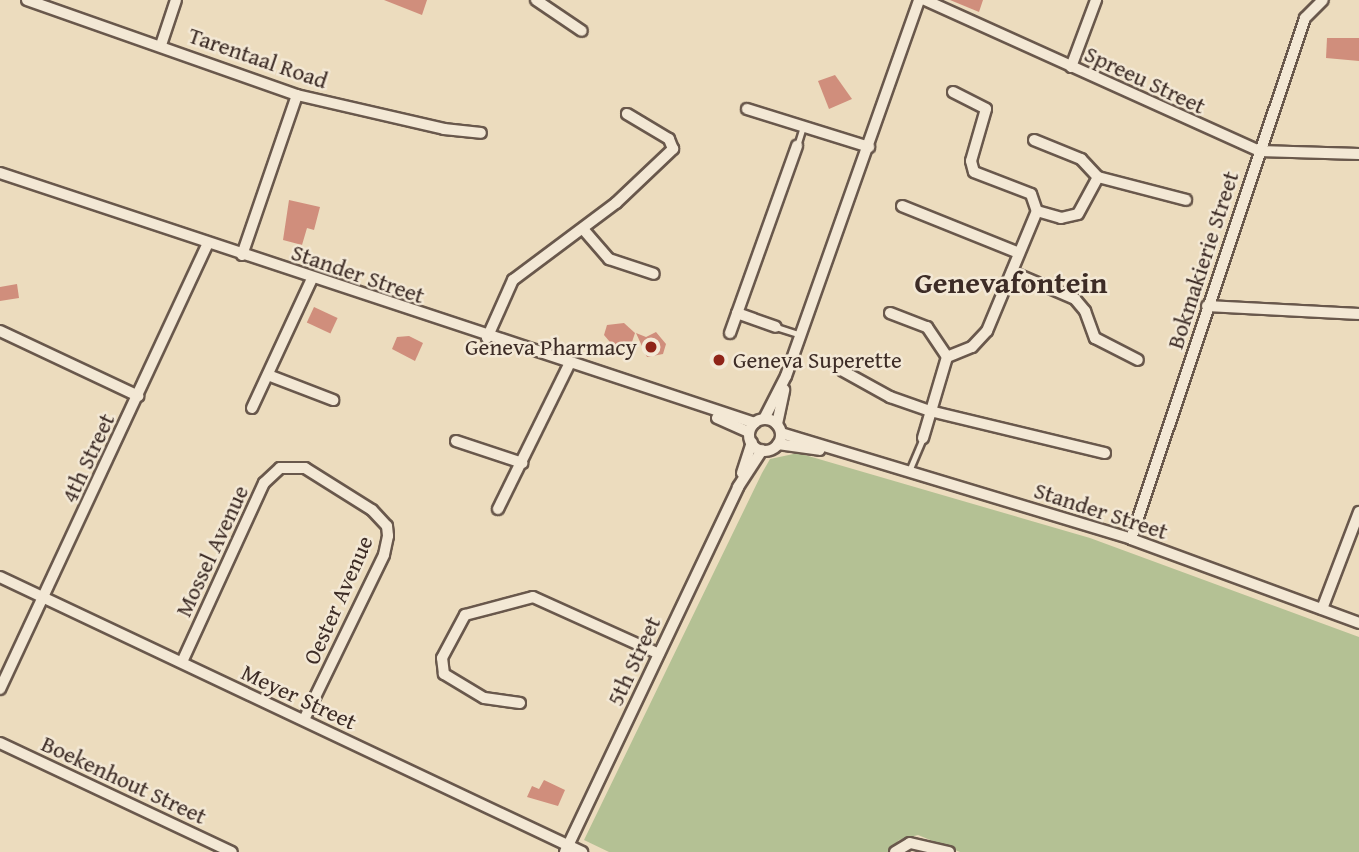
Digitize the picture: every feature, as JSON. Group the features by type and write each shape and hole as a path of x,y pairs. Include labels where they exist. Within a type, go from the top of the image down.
{"street":[{"name":"Tarentaal Road","path":"27,0 298,95 444,130 481,133"},
{"path":"161,46 176,0"},
{"path":"536,0 582,32"},
{"path":"786,376 778,444 762,450 752,443 756,425 786,376 919,0"},
{"name":"Spreeu Street","path":"925,0 1259,151 1359,153"},
{"path":"1071,67 1097,0"},
{"name":"Bokmakierie Street","path":"1131,539 1305,18 1323,0"},
{"path":"923,438 947,357 985,335 1037,211 1031,194 974,172 971,161 986,109 953,92"},
{"path":"242,255 298,95"},
{"path":"747,109 869,147"},
{"path":"487,338 513,280 583,229 673,149 669,139 627,114"},
{"path":"1034,140 1081,159 1098,177 1186,200"},
{"path":"730,333 797,146"},
{"name":"Stander Street","path":"0,173 705,410 756,425 779,428 828,449 1131,539 1359,623"},
{"path":"1037,211 1075,216 1098,177"},
{"path":"902,206 1019,253"},
{"path":"583,229 609,259 654,274"},
{"name":"4th Street","path":"1,682 43,598 208,243"},
{"path":"1012,272 1074,299 1087,315 1094,337 1138,360"},
{"path":"252,408 312,279"},
{"path":"1207,306 1359,314"},
{"path":"737,313 776,327"},
{"path":"890,313 927,327 947,357"},
{"path":"0,331 138,396"},
{"path":"498,509 569,365"},
{"path":"843,371 890,397 930,411 1105,453"},
{"path":"268,375 333,401"},
{"path":"456,441 522,463"},
{"name":"5th Street","path":"738,487 752,443"},
{"name":"Stander Street","path":"778,444 828,449"},
{"name":"5th Street","path":"567,849 738,487 762,450"},
{"name":"Mossel Avenue","path":"181,662 264,483 288,466"},
{"name":"Oester Avenue","path":"288,466 305,468 372,510 387,526 388,536 384,555 304,720"},
{"path":"1322,609 1359,512"},
{"name":"Meyer Street","path":"0,578 304,720 567,849 582,852"},
{"path":"520,703 484,698 444,674 442,659 464,615 533,597 659,654"},
{"name":"Boekenhout Street","path":"0,743 232,852"},
{"path":"895,852 910,842 923,842 949,852"}],"lane":[{"path":"797,146 803,127"},
{"path":"776,327 801,335"},
{"path":"909,471 923,438"}],"green space":[{"path":"798,453 1090,538 1359,637 1359,852 960,852 918,835 899,840 888,852 609,852 584,840 762,473 770,459"}],"building":[{"path":"384,0 427,0 422,15"},
{"path":"950,0 983,0 979,12"},
{"path":"1327,38 1359,38 1359,61 1326,58"},
{"path":"835,75 852,99 829,109 818,81"},
{"path":"289,200 320,207 314,230 307,228 302,245 283,240"},
{"path":"17,284 19,298 0,301 0,287"},
{"path":"314,307 338,318 330,333 307,322"},
{"path":"624,323 635,333 631,345 615,348 604,335 607,325"},
{"path":"656,332 666,344 663,354 647,357 636,333 646,337"},
{"path":"409,336 423,343 415,361 392,349 397,337"},
{"path":"544,780 565,790 558,806 527,797 532,786 539,789"}],"place":[{"name":"Geneva Pharmacy","path":"651,347"},
{"name":"Geneva Superette","path":"719,360"}],"district":[{"name":"Genevafontein","path":"1011,282"}]}
